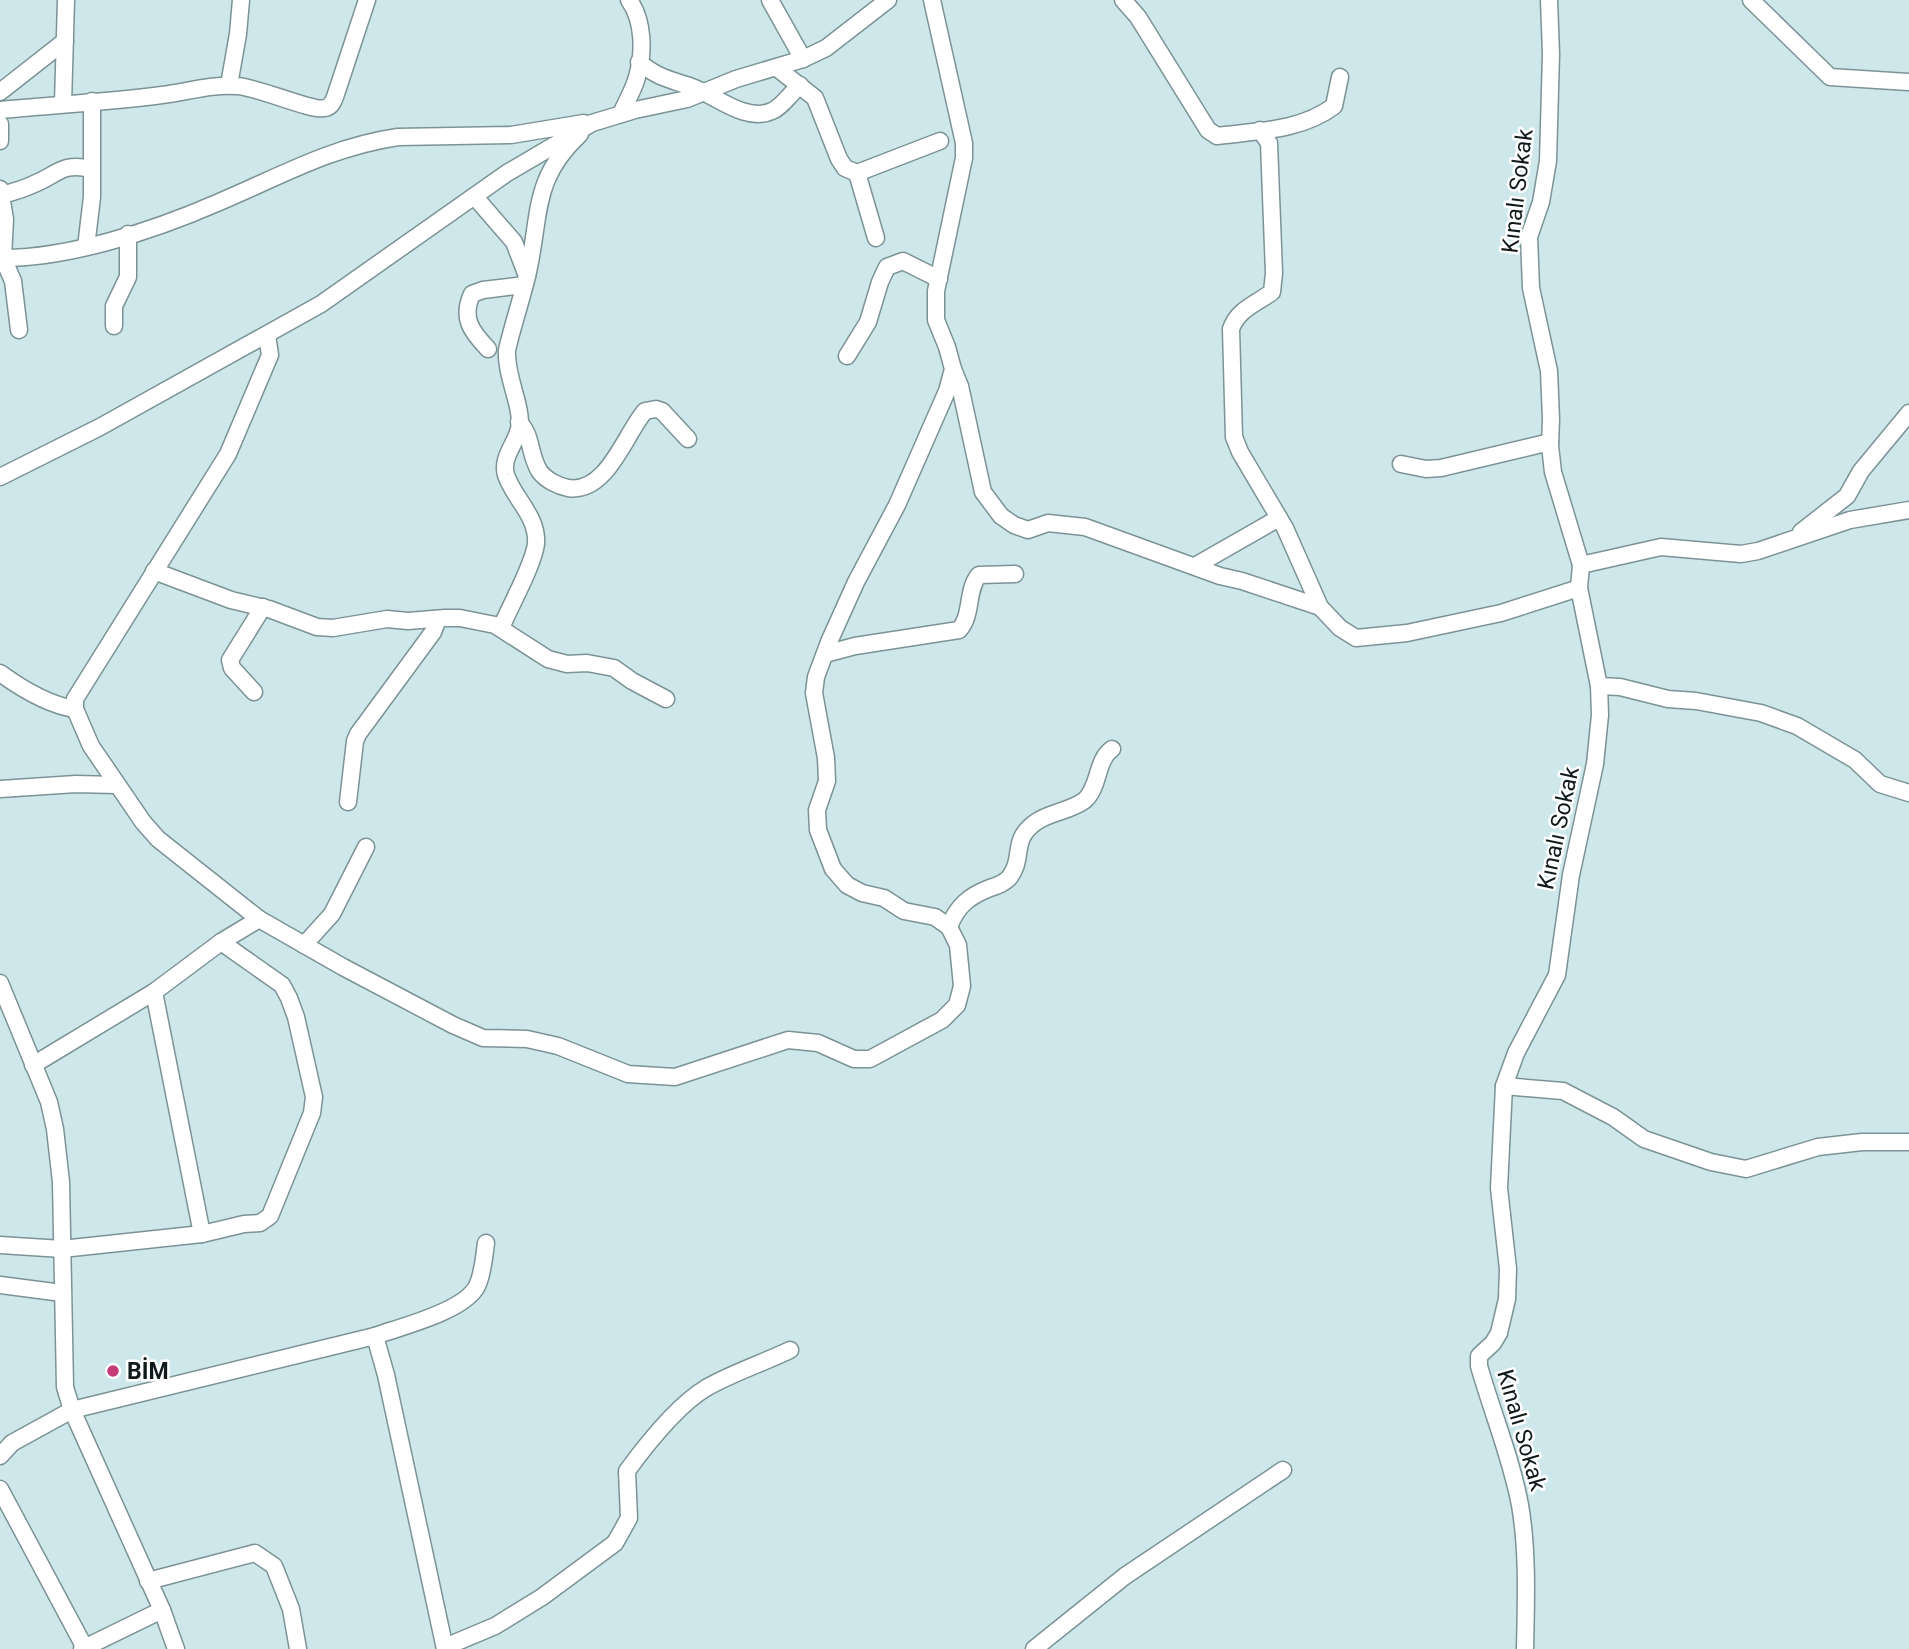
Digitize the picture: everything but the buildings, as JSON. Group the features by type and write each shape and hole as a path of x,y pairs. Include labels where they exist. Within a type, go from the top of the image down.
{"street":[{"path":"63,104 66,0"},
{"path":"229,85 241,0"},
{"path":"0,110 162,95 229,85 246,86 280,95 315,109 324,109 331,106 335,97 367,0"},
{"path":"621,114 637,78 641,39 639,21 629,0"},
{"path":"770,0 803,59"},
{"path":"0,477 100,427 342,291 507,173 593,123 687,99 736,79 803,59 826,48 888,0"},
{"path":"932,0 964,142 964,158 936,291 936,320 963,398 983,492 1001,516 1028,530 1048,523 1085,527 1320,607"},
{"path":"1123,0 1138,18 1208,130 1217,136 1301,125 1334,106 1340,77"},
{"name":"Kınalı Sokak","path":"1525,1649 1520,1507 1504,1439 1479,1366 1479,1356 1499,1333 1507,1299 1508,1269 1499,1188 1504,1086 1516,1053 1557,975 1571,875 1595,764 1600,715 1599,686 1579,588 1581,565 1552,472 1549,371 1533,303 1528,248 1548,161 1549,0"},
{"path":"1751,0 1830,77 1908,82"},
{"path":"0,92 65,41"},
{"path":"639,62 657,76 703,92 726,106 763,113 775,111 800,85"},
{"path":"776,68 810,92 820,105 839,159 845,168 857,173 940,141"},
{"path":"86,247 92,197 92,102"},
{"path":"1,258 33,257 86,247 128,234 217,203 336,150 398,137 511,135 571,124 593,123"},
{"path":"501,628 536,546 535,529 506,475 506,457 519,429 506,362 510,336 525,281 546,177 568,148 593,123"},
{"path":"0,124 0,141"},
{"path":"1260,130 1269,143 1274,273 1272,292 1241,312 1234,319 1231,329 1233,429 1240,452 1279,518 1320,607 1340,628 1356,638 1407,633 1501,613 1579,588"},
{"path":"19,330 13,281 1,258 5,219 1,192 37,184 61,169 76,165 91,169"},
{"path":"857,173 876,238"},
{"path":"475,198 514,242 525,281"},
{"path":"114,326 114,306 128,277 128,234"},
{"path":"848,356 868,322 887,267 903,261 939,279"},
{"path":"488,349 468,323 466,307 472,294 525,281"},
{"path":"267,335 270,355 228,454 75,699 75,709 91,746 116,785 158,839 259,919 304,945 441,1019 483,1038 527,1039 558,1046 628,1074 675,1077 788,1040 818,1043 854,1059 870,1059 942,1020 957,1005 962,986 958,945 949,927 936,917 904,911 884,898 862,893 847,885 833,869 818,830 817,810 827,781 826,758 814,693 816,677 825,654 856,582 903,493 947,391 953,369"},
{"path":"519,422 528,431 535,462 541,473 552,482 575,489 598,480 645,411 662,411 688,439"},
{"path":"1797,537 1847,496 1861,471 1909,414"},
{"path":"1401,464 1426,469 1441,468 1550,442"},
{"path":"1581,565 1661,547 1741,554 1758,551 1850,520 1909,510"},
{"path":"1195,566 1279,518"},
{"path":"154,571 231,600 263,607 317,627 333,628 387,619 460,618 501,628 548,659 566,664 587,663 614,668 666,699"},
{"path":"825,654 855,646 959,630 965,624 974,581 979,575 1015,574"},
{"path":"254,692 232,668 230,660 263,607"},
{"path":"348,802 358,734 433,632 438,619"},
{"path":"0,673 41,698 61,707 75,709"},
{"path":"1599,686 1620,687 1668,699 1696,701 1760,713 1797,726 1855,760 1880,784 1909,793"},
{"path":"949,927 955,912 962,904 1007,880 1016,865 1021,836 1026,830 1036,821 1082,802 1092,793 1104,759 1112,749"},
{"path":"0,789 76,784 116,785"},
{"path":"304,945 332,914 366,847"},
{"path":"33,1065 154,992 221,942 259,919"},
{"path":"0,1245 62,1249 202,1234 260,1223 270,1216 312,1113 314,1097 296,1017 282,985 221,942"},
{"path":"0,983 4,1007 48,1102 59,1154 65,1387 72,1410 162,1610 176,1649"},
{"path":"154,992 202,1234"},
{"path":"1504,1086 1563,1091 1613,1117 1644,1139 1711,1162 1746,1169 1818,1147 1861,1142 1909,1142"},
{"path":"0,1455 12,1443 72,1410 375,1336 445,1310 471,1295 477,1286 486,1243"},
{"path":"0,1285 62,1293"},
{"path":"375,1336 392,1402 445,1648 495,1626 553,1589 615,1543 629,1518 627,1471 654,1438 680,1410 704,1390 790,1350"},
{"path":"1034,1649 1125,1576 1283,1470"},
{"path":"0,1489 84,1648 162,1610"},
{"path":"148,1581 255,1553 274,1566 291,1609 298,1649"}],"place":[{"name":"BİM","path":"113,1371"}]}
